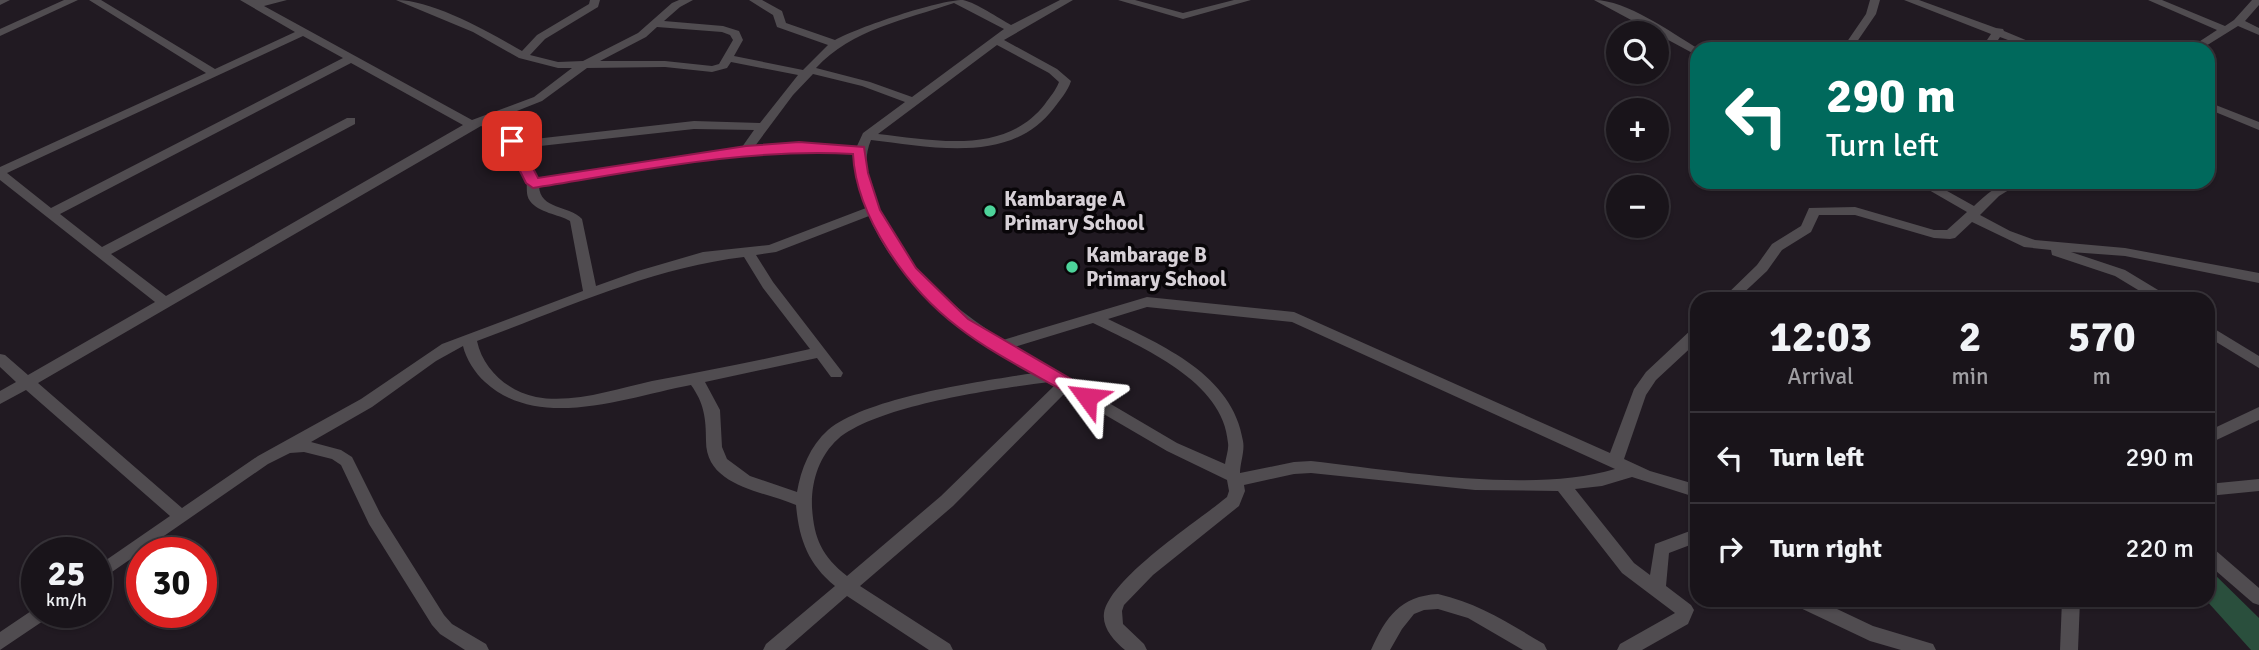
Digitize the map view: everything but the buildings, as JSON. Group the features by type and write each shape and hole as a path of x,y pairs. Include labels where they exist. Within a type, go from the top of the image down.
{"street":[{"path":"0,33 73,0"},
{"path":"94,0 214,73"},
{"path":"249,2 282,0"},
{"path":"401,0 484,33 523,57 581,67 666,64 712,69 723,66 738,40 735,33 723,29 657,24"},
{"path":"523,57 541,37 594,5 595,0"},
{"path":"0,398 475,123 532,103 581,67 635,40 657,24 676,5 688,0"},
{"path":"754,0 778,13 781,24 837,44"},
{"path":"746,150 809,72 837,44 865,30 955,0 1011,29"},
{"path":"1068,0 1011,29 867,136 859,150 861,173 872,210 911,272 963,323 1172,447 1233,477 1311,467 1416,479 1561,483 1617,477 1633,470"},
{"path":"1123,0 1184,16 1246,0"},
{"path":"1599,0 1690,48"},
{"path":"1852,42 1871,14 1875,0"},
{"path":"1909,0 1941,5 2024,42"},
{"path":"2153,0 2226,30"},
{"path":"2205,42 2238,22 2258,0"},
{"path":"249,2 349,59 475,123 494,125 514,145 533,183 533,194 539,202 576,219 590,293"},
{"path":"2238,22 2259,32"},
{"path":"1991,42 1999,32"},
{"path":"164,302 104,252 0,173 302,33"},
{"path":"867,136 979,144 1005,138 1036,121 1051,106 1065,81 1054,71 996,40"},
{"path":"729,58 866,84 914,101"},
{"path":"53,212 349,59"},
{"path":"2215,108 2259,126"},
{"path":"104,252 351,121"},
{"path":"514,145 694,125 763,127"},
{"path":"533,183 746,150 799,147 859,150"},
{"path":"1933,189 2029,244 2120,272 2152,292"},
{"path":"1736,292 1762,268 1777,247 1806,229 1814,211 1855,211 1944,236 1950,235 2003,189"},
{"path":"112,565 263,460 392,386 439,351 590,293 683,261 748,253 799,240 872,210"},
{"path":"2029,244 2125,252 2259,278"},
{"path":"748,253 836,373"},
{"path":"1000,346 1147,302 1172,302 1263,316 1299,318 1633,470 1690,489"},
{"path":"1093,317 1178,361 1211,389 1236,433 1239,445 1233,477 1237,491 1233,501 1171,548 1117,601 1112,618 1116,631 1113,650"},
{"path":"2215,335 2259,363"},
{"path":"469,339 470,355 487,376 511,392 541,403 613,394 820,352"},
{"path":"1615,462 1639,393 1651,376 1690,339"},
{"path":"0,359 182,517"},
{"path":"694,378 712,408 714,422 711,445 717,458 744,480 803,501"},
{"path":"944,650 848,586 813,551 803,501 817,454 836,433 854,423 905,405 1058,380"},
{"path":"772,650 993,458 1058,380"},
{"path":"2215,435 2259,413"},
{"path":"288,447 322,450 347,461 375,519 438,620 446,629 480,650"},
{"path":"1561,483 1616,556 1685,611 1686,615 1626,650"},
{"path":"2215,489 2259,485"},
{"path":"1657,589 1661,549 1690,537"},
{"path":"2215,560 2259,598"},
{"path":"1380,650 1408,610 1432,600 1473,612 1538,650"},
{"path":"1815,607 1870,633 1927,650"},
{"path":"2069,650 2071,607"},
{"path":"0,642 21,627"},
{"path":"1116,631 1138,650"}],"green space":[{"path":"2215,575 2259,618 2259,650 2251,650 2212,607 2215,607"}],"place":[{"name":"Kambarage A Primary School","path":"990,211"},
{"name":"Kambarage B Primary School","path":"1072,267"}],"route":[{"path":"512,141 533,183 746,150 809,147 859,150 861,173 872,210 894,250 911,272 963,323 1087,397"}]}
